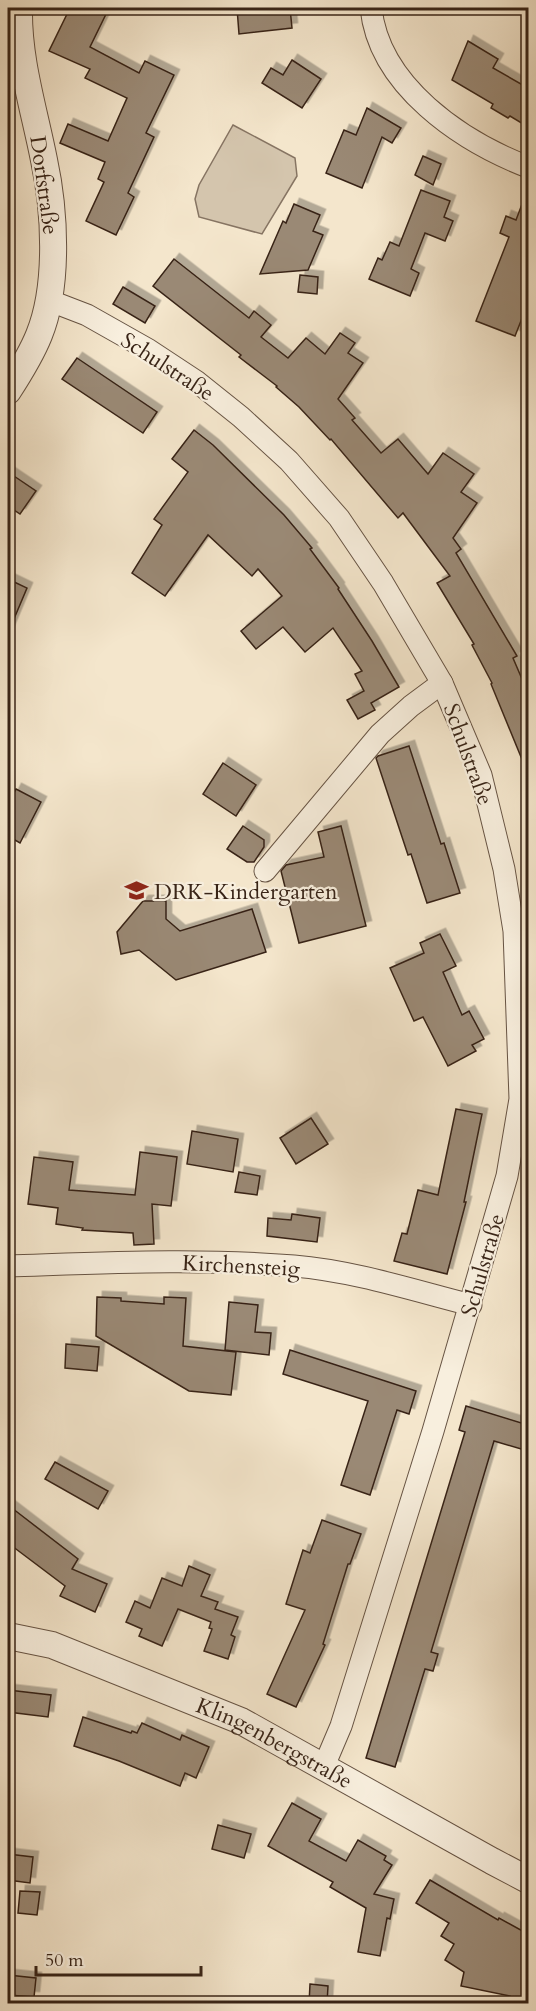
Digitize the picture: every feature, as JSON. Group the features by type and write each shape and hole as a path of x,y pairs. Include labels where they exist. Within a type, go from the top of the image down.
{"street":[{"name":"Dorfstraße","path":"8,391 39,335 48,300 54,249 52,206 45,161 25,74 19,31 19,8"},
{"path":"371,8 382,47 407,87 436,116 490,150 528,167"},
{"name":"Schulstraße","path":"48,300 87,315 149,350 196,381 241,417 289,461 339,518 377,574 442,683 481,775 504,869 514,931 520,1099 507,1176 471,1305 341,1726 324,1766"},
{"name":"Schulstraße","path":"265,871 380,734 411,706 442,683"},
{"name":"Kirchensteig","path":"8,1266 185,1261 294,1266 350,1274 471,1305"},
{"name":"Klingenbergstraße","path":"8,1636 52,1646 241,1721 528,1880"}],"shaded area":[{"path":"233,125 295,158 297,176 262,234 199,217 195,199 199,185"}],"building":[{"path":"70,8 109,8 90,47 139,73 145,61 174,75 146,133 154,137 128,193 134,197 116,235 86,221 104,182 98,179 105,162 60,143 68,124 108,141 127,98 85,78 90,69 49,51"},
{"path":"237,8 290,8 292,28 239,34"},
{"path":"468,41 498,59 493,68 528,88 528,127 491,108 493,104 452,80"},
{"path":"292,60 321,79 302,108 262,83 271,68 283,75"},
{"path":"367,108 401,128 392,143 382,137 362,188 326,173 344,130 356,135"},
{"path":"423,156 441,164 433,185 415,175"},
{"path":"421,190 450,201 444,217 453,221 445,241 425,233 411,269 419,273 410,296 369,279 378,258 382,260 390,242 399,246"},
{"path":"527,191 528,303 515,336 476,321 509,237 500,233 506,216 516,220"},
{"path":"294,204 320,215 313,231 323,235 308,270 260,274 283,221 286,223"},
{"path":"174,259 249,318 254,311 271,325 261,337 288,358 306,338 325,354 340,333 355,343 348,353 363,363 338,399 355,418 352,420 381,453 398,439 428,474 443,453 474,474 461,492 477,503 453,538 461,549 456,553 517,656 513,658 528,693 528,774 492,683 472,645 474,644 437,583 450,576 403,513 398,518 331,439 299,407 277,386 239,357 241,355 153,286"},
{"path":"300,275 318,277 317,294 298,292"},
{"path":"123,287 155,306 145,323 113,304"},
{"path":"77,358 157,412 143,433 62,379"},
{"path":"194,430 213,445 284,515 312,548 310,549 339,588 399,687 371,703 375,710 358,719 347,700 364,691 355,674 362,671 333,628 305,652 283,627 256,649 241,631 282,596 258,569 252,576 208,535 165,596 132,573 162,525 154,519 188,472 172,459"},
{"path":"8,472 36,491 20,514 8,506"},
{"path":"8,579 27,588 8,633"},
{"path":"409,746 441,844 444,843 460,893 427,903 411,854 408,855 376,758"},
{"path":"223,763 256,785 236,816 203,794"},
{"path":"16,789 41,802 20,843 8,836 8,805"},
{"path":"243,826 264,840 264,847 254,862 247,862 227,849"},
{"path":"341,826 366,926 299,943 281,871 286,865 324,857 318,832"},
{"path":"143,901 166,901 166,919 180,931 252,909 266,952 176,980 139,950 121,954 117,932"},
{"path":"440,934 456,966 443,972 462,1015 469,1011 484,1039 472,1045 476,1051 448,1066 423,1017 414,1021 390,968 424,953 420,943"},
{"path":"456,1109 482,1114 464,1202 466,1202 447,1274 394,1261 402,1233 407,1234 418,1190 438,1195"},
{"path":"311,1118 328,1144 296,1164 280,1138"},
{"path":"192,1131 238,1139 233,1172 187,1164"},
{"path":"140,1152 177,1157 171,1206 152,1204 154,1244 134,1245 133,1233 82,1230 83,1228 56,1224 58,1208 28,1204 34,1157 73,1162 69,1190 135,1195"},
{"path":"239,1172 260,1176 257,1195 235,1192"},
{"path":"292,1214 320,1218 317,1242 267,1236 268,1218 291,1220"},
{"path":"97,1297 164,1304 164,1297 186,1298 183,1346 236,1352 231,1395 189,1391 96,1336"},
{"path":"229,1302 258,1305 255,1332 271,1333 269,1355 225,1350"},
{"path":"66,1344 99,1347 97,1371 65,1368"},
{"path":"290,1350 416,1391 409,1414 397,1410 370,1495 341,1485 368,1401 283,1374"},
{"path":"466,1406 528,1425 528,1451 494,1441 431,1652 438,1654 433,1671 425,1669 395,1767 366,1758 465,1432 459,1430"},
{"path":"55,1462 108,1491 98,1509 45,1479"},
{"path":"8,1505 78,1559 72,1569 107,1584 95,1612 60,1596 65,1586 8,1543"},
{"path":"322,1520 361,1534 350,1564 348,1564 323,1644 325,1645 296,1707 267,1694 305,1610 286,1604 303,1550 310,1553"},
{"path":"189,1566 210,1575 201,1596 218,1602 215,1609 238,1617 231,1635 235,1637 228,1659 204,1651 212,1629 209,1628 211,1622 178,1609 162,1646 139,1636 142,1629 126,1622 135,1601 150,1608 162,1578 182,1586"},
{"path":"8,1690 51,1695 48,1717 8,1712"},
{"path":"83,1717 131,1733 132,1731 137,1733 142,1723 180,1740 182,1735 209,1747 196,1778 185,1773 180,1786 119,1761 74,1746"},
{"path":"292,1803 321,1819 309,1841 346,1861 358,1840 386,1856 384,1860 392,1865 374,1894 394,1899 390,1919 387,1918 380,1956 358,1952 366,1908 330,1887 333,1882 268,1846"},
{"path":"218,1825 251,1834 244,1858 212,1849"},
{"path":"8,1854 33,1857 30,1883 8,1880"},
{"path":"430,1880 498,1920 499,1918 528,1934 528,2004 508,2004 510,1996 461,1986 464,1972 445,1960 454,1944 441,1936 449,1923 416,1903"},
{"path":"20,1891 40,1892 37,1915 18,1913"},
{"path":"8,1975 36,1978 34,1997 8,1995"},
{"path":"310,1984 328,1986 327,2004 309,2004"}],"place":[{"name":"DRK-Kindergarten","path":"136,891"}]}
